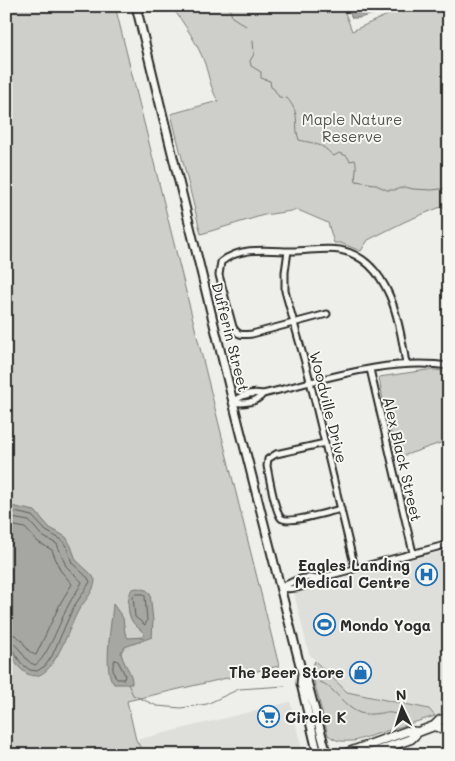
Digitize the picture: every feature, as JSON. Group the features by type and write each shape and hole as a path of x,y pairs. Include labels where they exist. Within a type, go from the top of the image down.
{"main road":[{"name":"Dufferin Street","path":"136,6 280,588 302,673 308,682 327,755"},
{"name":"Dufferin Street","path":"302,673 301,684 318,755"},
{"path":"366,755 410,739 418,732 434,726 440,720 449,718"},
{"path":"434,726 443,729 449,727"},
{"path":"341,755 407,731 418,732"}],"street":[{"path":"326,314 252,334 240,335 236,333 233,327 219,275 221,262 241,253 266,249 288,251 340,250 353,254 367,263 395,306 406,364"},
{"name":"Woodville Drive","path":"288,251 285,272 286,291 355,568"},
{"path":"233,402 242,404 259,399 263,394 352,372 406,364 432,363 449,366"},
{"name":"Alex Black Street","path":"370,369 413,553"},
{"path":"325,443 276,454 268,459 267,466 277,511 280,518 294,520 341,509"},
{"path":"280,588 292,590 311,584 316,579 449,544"}],"shaded area":[{"path":"449,550 449,712 435,716 429,709 347,692 309,654 294,593 337,582 367,571"},
{"path":"290,702 303,753 300,755 145,755 136,740"}],"green space":[{"path":"6,6 115,6 279,666 127,701 136,740 145,755 6,755"},
{"name":"Maple Nature Reserve","path":"171,6 341,6 352,31 407,6 449,6 449,206 438,208 406,221 368,240 361,251 340,243 334,243 328,223 298,210 264,215 201,234 171,114 218,101 199,49"},
{"path":"427,370 449,373 449,440 397,458 379,377"},
{"path":"315,661 347,692 429,709 435,716 354,741 335,739 328,735 312,674 312,667"}],"water":[{"path":"346,6 376,6 377,13 352,18"},
{"path":"6,505 35,511 50,528 66,537 76,560 95,580 91,593 77,613 57,656 49,668 40,675 30,675 19,667 6,648"},
{"path":"138,588 150,593 153,621 152,637 125,647 121,652 131,675 132,684 114,684 110,678 108,658 113,604 123,618 125,633 128,638 144,637 144,633 130,618 128,609 130,592 132,589"}],"waterway":[{"path":"229,6 232,17 246,26"},
{"path":"253,41 254,54 250,61 251,66 261,72 261,78 270,81 271,87 279,97 287,98 292,104 296,114 299,140 321,146 334,156 339,153 347,156 350,161 355,160 356,181 374,184 387,190 405,187 432,190 449,188"},
{"path":"320,682 329,687 349,706 360,713 394,713 399,715"},
{"path":"128,684 133,695 157,706 181,708 207,704 239,689 285,686"}],"place":[{"name":"Eagles Landing Medical Centre","path":"426,574"},
{"name":"Mondo Yoga","path":"324,625"},
{"name":"The Beer Store","path":"360,672"},
{"name":"Circle K","path":"269,717"}]}
